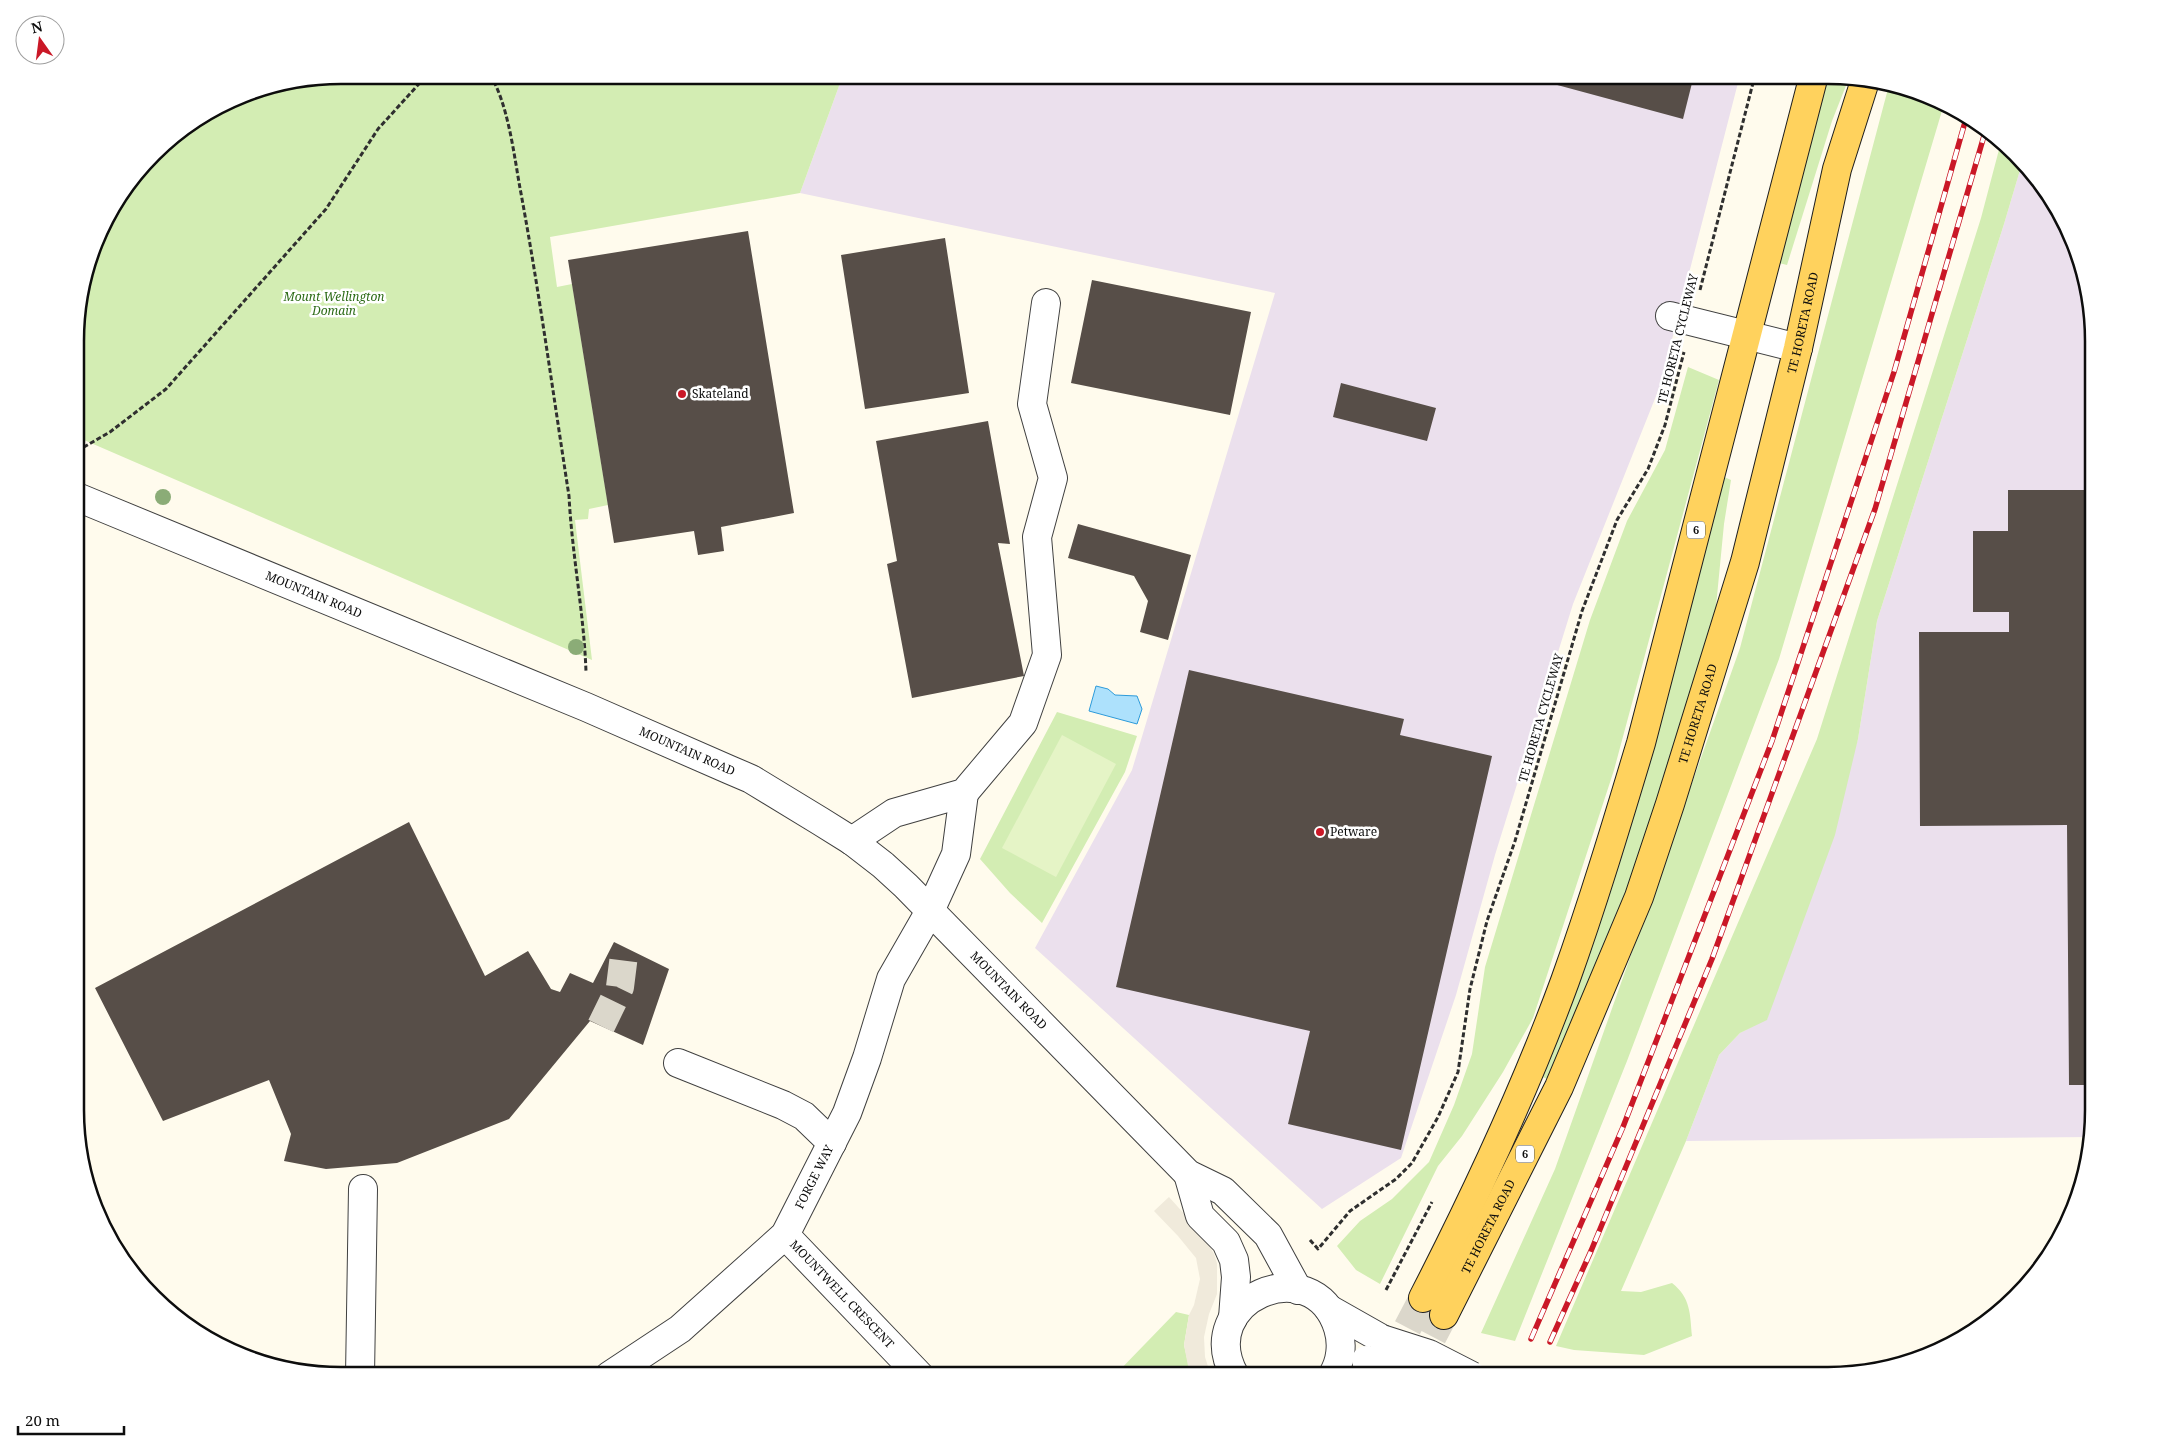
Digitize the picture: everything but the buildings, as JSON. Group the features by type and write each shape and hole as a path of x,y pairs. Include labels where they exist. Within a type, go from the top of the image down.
{"main road":[{"name":"TE HORETA ROAD","path":"1812,84 1641,744 1568,972 1535,1057 1463,1220 1433,1307 1560,1087 1639,897 1745,562 1798,348 1838,169 1863,86"}],"street":[{"path":"852,841 894,813 964,793 1023,723 1047,655 1037,537 1053,478 1032,404 1046,303"},
{"path":"1681,319 1798,348"},
{"name":"MOUNTAIN ROAD","path":"84,500 586,707 730,770 751,780 852,841 883,865 930,911 1188,1174 1223,1190 1268,1235 1298,1290"},
{"name":"FORGE WAY","path":"622,1367 680,1329 785,1235 847,1113 864,1067 891,979 930,911 956,854 964,793"},
{"path":"678,1063 752,1094 784,1105 804,1116 832,1143"},
{"name":"MOUNTAIN ROAD","path":"1188,1174 1200,1216 1226,1242 1234,1260 1236,1278 1233,1318 1229,1327 1226,1347 1230,1367"},
{"path":"360,1367 363,1189"},
{"name":"MOUNTWELL CRESCENT","path":"785,1235 911,1367"},
{"path":"1233,1318 1244,1303 1260,1293 1279,1288 1298,1290 1315,1297 1374,1349 1401,1367"},
{"path":"1329,1309 1340,1334 1340,1353 1335,1367"},
{"path":"1343,1367 1374,1349 1429,1354 1454,1367"}],"path":[{"path":"84,446 110,432 166,389 326,209 378,130 418,84"},
{"path":"496,84 509,133 529,241 569,496 585,644 586,681"},
{"name":"TE HORETA CYCLEWAY","path":"1304,1235 1318,1249 1350,1211 1396,1179 1412,1163 1438,1117 1458,1072 1470,989 1487,921 1515,841 1582,611 1617,520 1648,469 1665,425 1681,319 1753,84"}],"shaded area":[{"path":"840,84 1738,84 1660,386 1573,604 1495,855 1456,995 1401,1158 1322,1209 1035,948 1132,770 1275,293 800,193"},
{"path":"2020,169 2051,212 2066,242 2077,274 2085,324 2084,1137 1686,1141 1719,1055 1740,1033 1767,1019 1858,739 1877,621"},
{"path":"1169,1197 1204,1236 1214,1254 1217,1263 1217,1294 1209,1314 1204,1337 1205,1357 1208,1367 1188,1367 1184,1345 1189,1315 1194,1305 1200,1279 1196,1258 1154,1211"}],"green space":[{"name":"Mount Wellington Domain","path":"324,84 840,84 800,193 550,237 557,287 572,284 608,505 589,509 588,519 575,520 592,660 84,440 84,324 92,274 103,242 118,212 147,171 171,147 212,118 242,103 274,92"},
{"path":"1825,84 1847,84 1832,121 1787,265 1779,263"},
{"path":"1888,91 1895,92 1942,110 1779,659 1627,1061 1515,1341 1481,1333 1555,1169 1740,648"},
{"path":"1999,148 2020,169 1877,621 1858,739 1835,835 1767,1020 1740,1033 1719,1055 1686,1141 1621,1291 1641,1292 1672,1283 1686,1301 1690,1314 1692,1336 1644,1355 1574,1350 1556,1346 1817,739 1981,218"},
{"path":"1688,367 1719,380 1614,770 1533,1018 1503,1072 1462,1136 1438,1166 1380,1284 1356,1270 1337,1246 1360,1221 1392,1199 1429,1162 1454,1105 1472,1054 1485,967 1590,620 1627,521 1665,450"},
{"path":"1722,476 1731,480 1724,524 1714,627 1663,802 1550,1080 1537,1075"},
{"path":"1057,712 1137,736 1125,772 1042,923 1010,893 980,859"},
{"path":"1062,735 1116,764 1056,877 1002,848"},
{"path":"1176,1312 1189,1315 1184,1345 1189,1367 1123,1367"}],"water":[{"path":"1096,686 1108,689 1115,695 1137,696 1142,709 1137,724 1089,711"}],"tunnel":[{"path":"601,1026 620,987 625,947"},
{"path":"1388,1365 1423,1298"},
{"path":"1417,1367 1444,1315"}],"railway":[{"path":"1531,1339 1623,1127 1772,741 1894,372 1965,123"},
{"path":"1550,1342 1591,1251 1712,959 1875,509 1984,136"}],"place":[{"name":"Skateland","path":"682,394"},
{"name":"Petware","path":"1320,832"}]}
